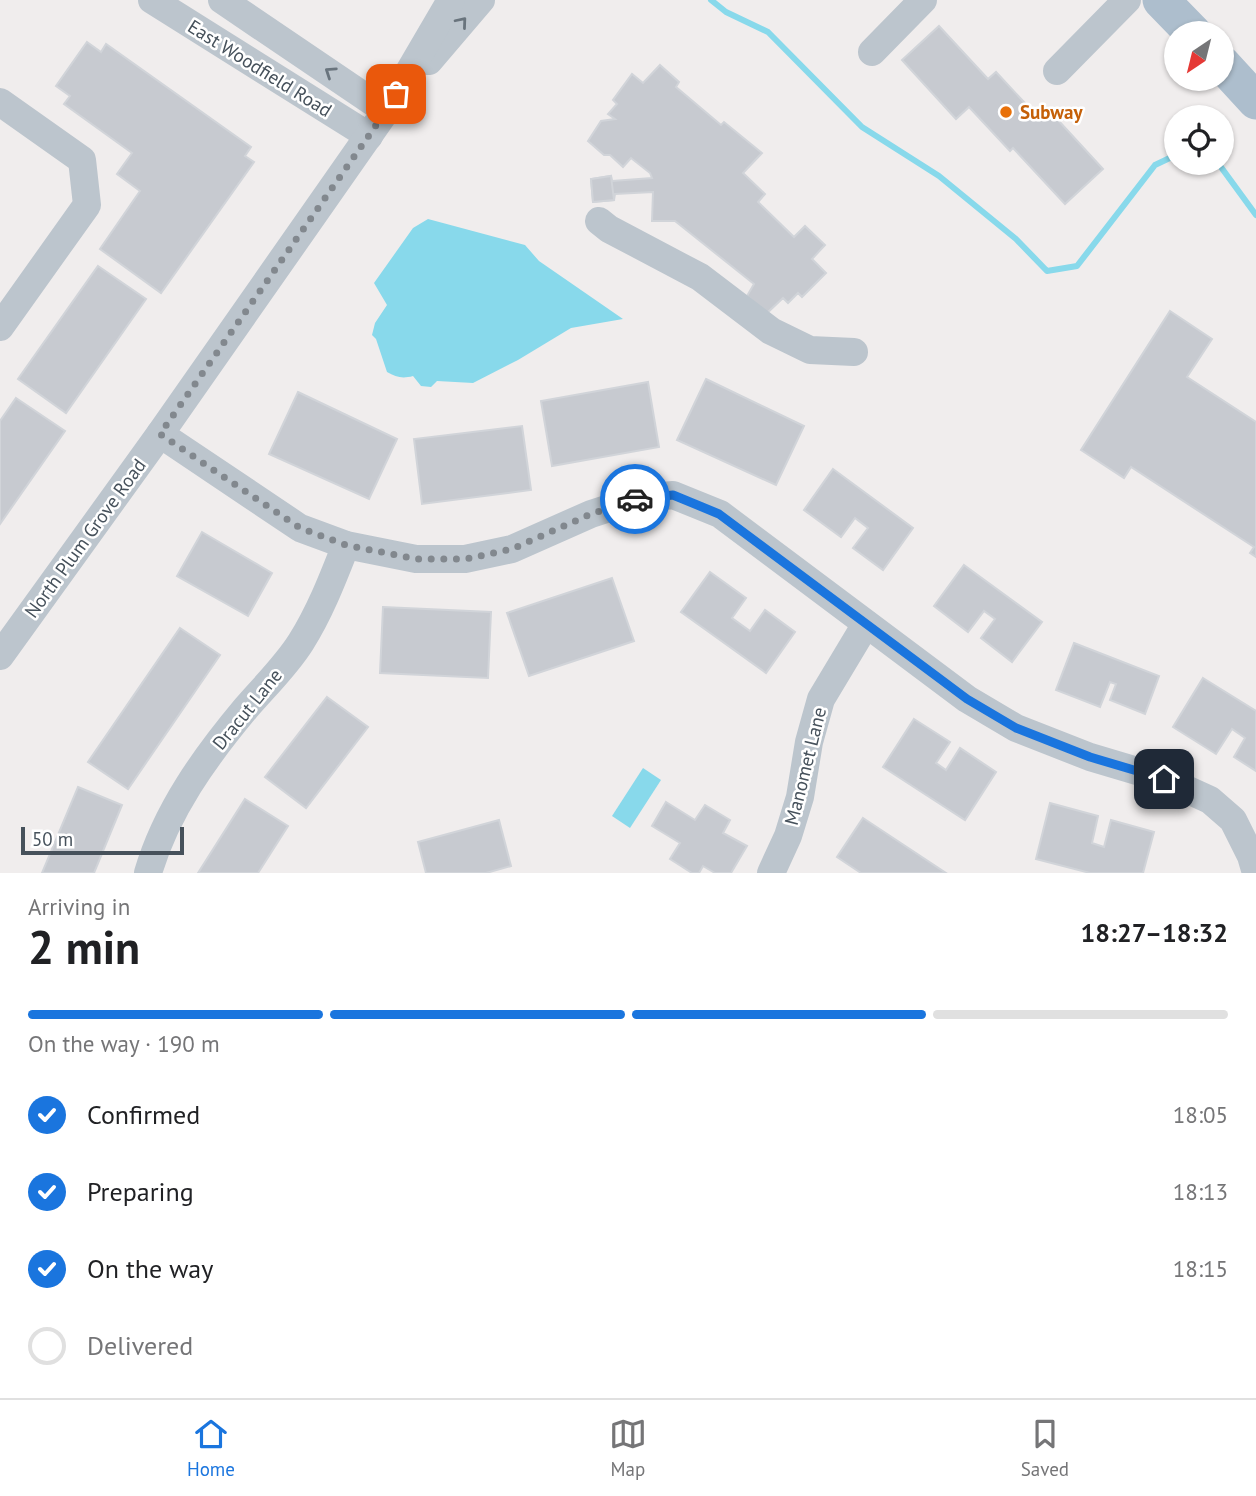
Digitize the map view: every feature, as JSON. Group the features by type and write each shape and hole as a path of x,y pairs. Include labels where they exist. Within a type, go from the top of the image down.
{"main road":[{"path":"1161,0 1181,21"},
{"path":"1234,77 1256,101"}],"street":[{"name":"East Woodfield Road","path":"152,0 369,136"},
{"name":"East Woodfield Road","path":"222,0 386,111"},
{"name":"North Plum Grove Road","path":"0,656 369,136 451,0"},
{"name":"North Plum Grove Road","path":"386,111 481,0"},
{"path":"872,52 923,0"},
{"path":"1057,71 1126,0"},
{"path":"0,102 82,160 87,205 0,327"},
{"path":"598,221 608,229 700,277 771,331 810,350 854,352"},
{"path":"160,434 300,528 346,545 416,559 466,559 512,549 591,514 640,498 673,495 719,514 967,699 1016,728 1090,757 1164,779 1210,800 1233,820 1251,856 1256,873"},
{"name":"Dracut Lane","path":"148,873 164,827 191,783 234,722 300,644 331,584 346,545"},
{"name":"Manomet Lane","path":"771,873 788,836 800,797 809,741 821,699 866,624"}],"water":[{"path":"428,219 525,245 539,261 623,319 571,328 473,383 437,381 431,387 421,386 413,376 390,374 372,335 375,323 387,305 374,283 413,228"},
{"path":"643,768 661,780 630,828 612,816"}],"building":[{"path":"939,26 988,79 996,72 1037,116 1046,107 1103,169 1065,204 1013,148 1010,151 969,107 956,119 902,60"},
{"path":"87,42 101,52 106,44 251,147 245,156 254,162 161,293 100,249 140,191 117,174 132,153 64,104 70,96 56,86"},
{"path":"660,65 679,82 676,87 721,125 724,122 762,153 743,173 765,194 758,202 794,237 805,226 825,245 812,259 826,273 802,297 798,293 788,303 783,298 766,314 747,296 754,284 675,221 652,221 653,192 615,194 614,200 593,202 591,179 611,176 612,181 652,178 650,173 631,158 623,167 588,141 601,121 615,119 608,114 617,104 613,100 632,74 643,83"},
{"path":"611,176 614,200 593,202 591,179"},
{"path":"98,266 146,299 66,413 18,379"},
{"path":"1170,311 1212,339 1187,377 1256,422 1256,557 1250,553 1254,547 1131,467 1124,478 1081,450"},
{"path":"706,379 804,426 776,485 677,440"},
{"path":"648,382 659,447 552,466 541,401"},
{"path":"298,392 397,439 369,499 269,454"},
{"path":"16,398 65,431 0,524 0,421"},
{"path":"522,426 531,490 422,504 414,439"},
{"path":"833,469 913,528 883,570 853,548 868,528 855,518 841,537 804,510"},
{"path":"202,532 272,573 248,616 177,576"},
{"path":"964,565 1042,622 1012,662 981,638 995,619 984,611 968,632 934,606"},
{"path":"710,572 746,598 732,618 750,631 765,610 795,632 766,673 681,612"},
{"path":"612,578 634,641 529,676 507,613"},
{"path":"383,607 491,612 488,678 380,673"},
{"path":"180,628 220,655 128,789 88,762"},
{"path":"1074,643 1159,676 1145,714 1110,700 1116,684 1110,682 1100,707 1056,690"},
{"path":"1203,678 1256,711 1256,771 1234,757 1245,738 1232,729 1216,754 1173,727"},
{"path":"327,697 368,727 306,808 265,777"},
{"path":"914,719 950,742 936,763 946,770 960,748 996,772 965,820 883,767"},
{"path":"78,787 122,805 94,873 42,873"},
{"path":"245,799 288,826 258,873 198,873"},
{"path":"666,802 695,820 705,805 730,820 723,833 747,846 731,873 715,873 703,866 699,873 692,873 670,859 680,843 652,826"},
{"path":"1050,803 1098,816 1092,843 1104,847 1111,820 1154,832 1143,873 1090,873 1036,859"},
{"path":"863,818 946,873 861,873 837,857"},
{"path":"499,820 511,866 486,873 426,873 418,842"}],"waterway":[{"path":"711,0 726,12 768,32 862,127 939,176 1016,239 1047,271 1077,266 1155,165 1164,161"},
{"path":"1227,175 1256,215"}],"way so far":[{"path":"396,94 160,434 300,528 346,545 416,559 466,559 512,549 591,514 635,499"}],"place":[{"name":"Subway","path":"1006,112"}],"route":[{"path":"635,499 673,495 719,514 967,699 1016,728 1090,757 1164,779"}]}
